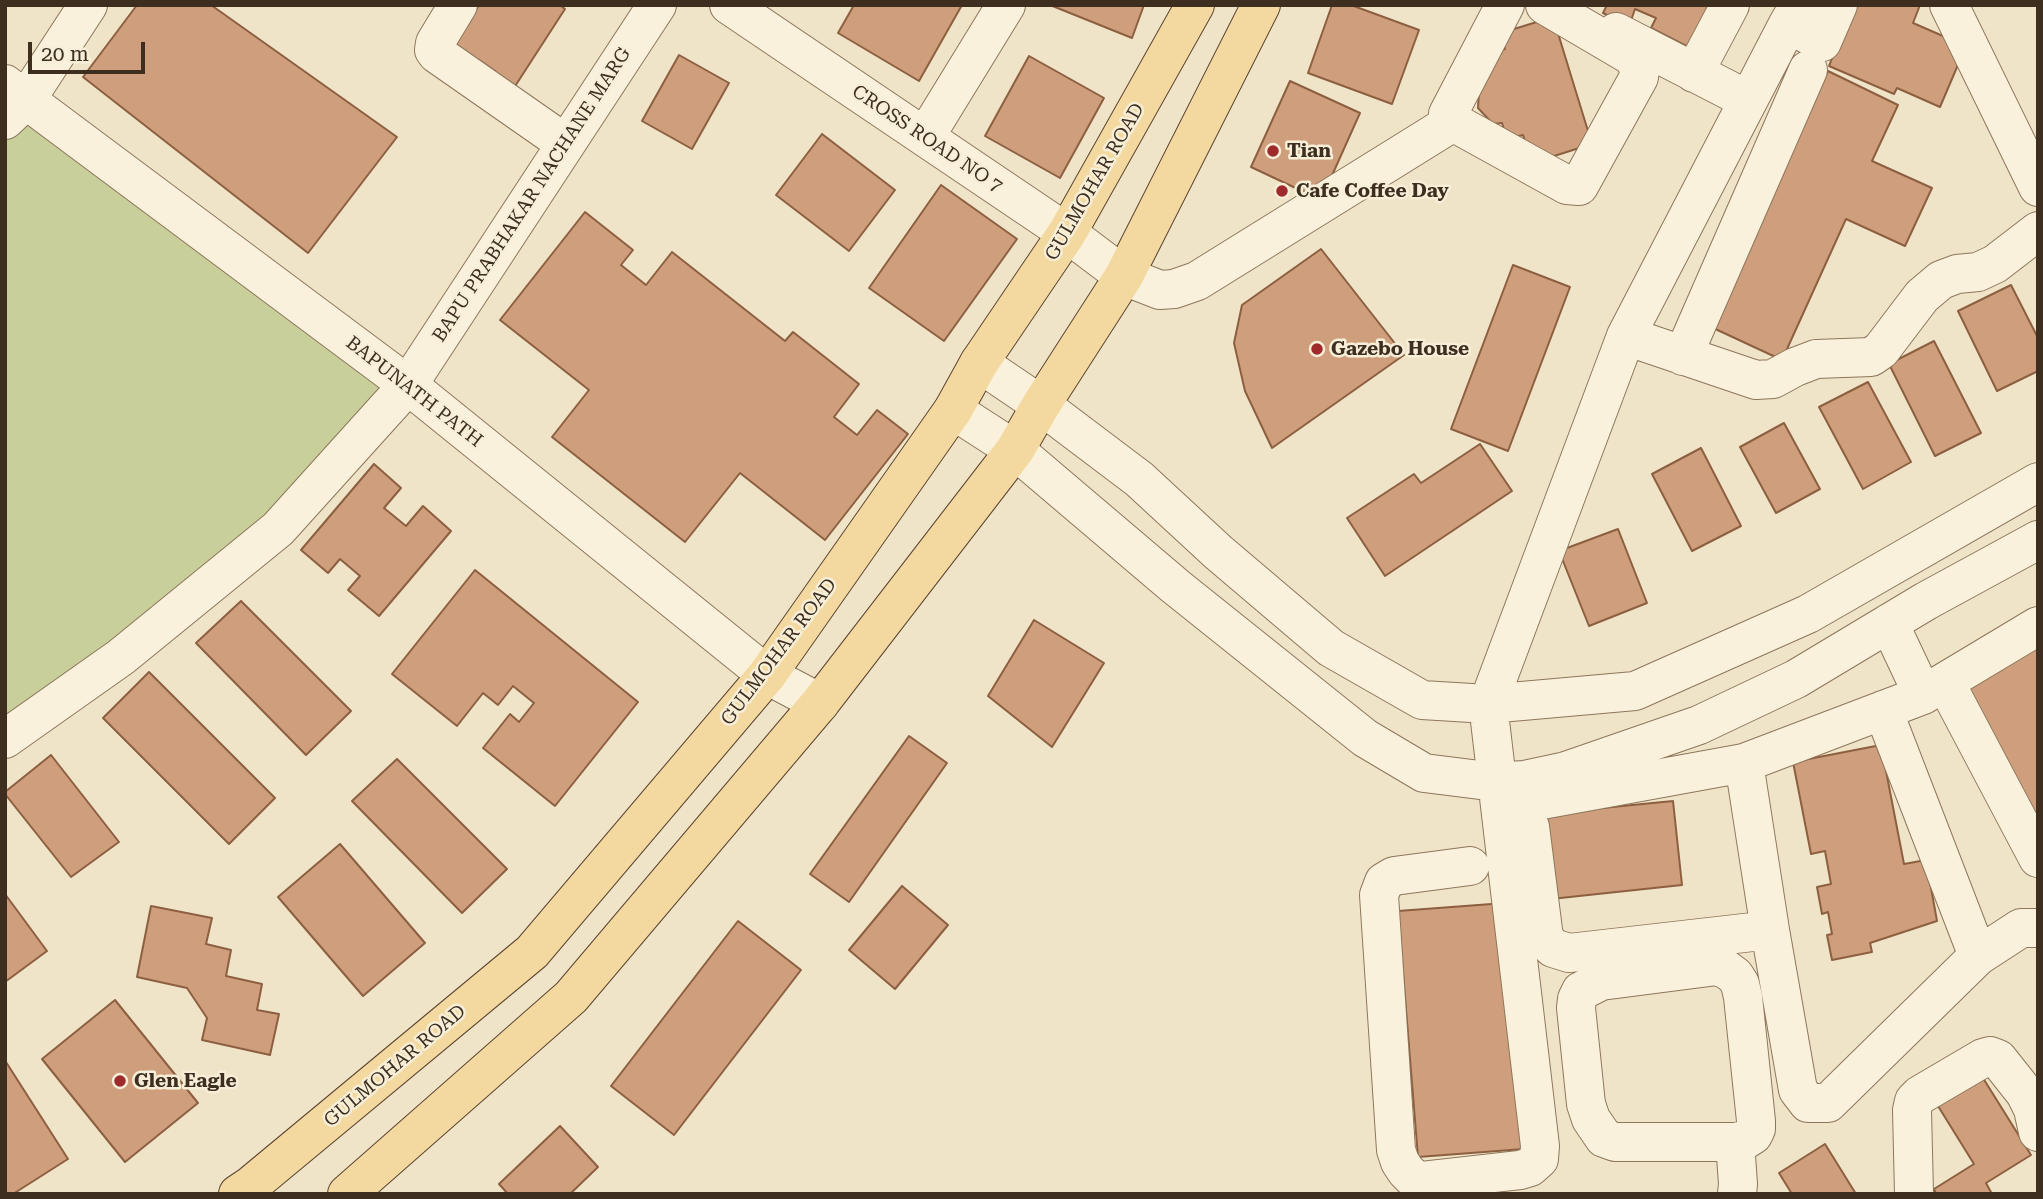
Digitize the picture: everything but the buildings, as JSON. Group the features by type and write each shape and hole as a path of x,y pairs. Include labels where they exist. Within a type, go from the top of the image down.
{"main road":[{"name":"GULMOHAR ROAD","path":"249,1191 532,952 767,675 953,410 979,363 1067,233 1195,5"},
{"path":"347,1194 572,997 820,703 1015,450 1124,276 1261,5"}],"street":[{"path":"12,101 88,5"},
{"path":"458,5 435,43 434,50 437,54 566,144"},
{"name":"BAPU PRABHAKAR NACHANE MARG","path":"5,739 121,657 278,529 408,385 657,5"},
{"name":"CROSS ROAD NO 7","path":"729,5 1067,233 1124,276 1160,290 1174,289 1197,281 1452,122"},
{"path":"925,137 1006,5"},
{"path":"1505,5 1448,114 1452,122 1567,186 1579,186 1639,77 1640,70 1630,55 1545,5"},
{"path":"1592,5 1607,27 1748,100"},
{"path":"1694,73 1730,5"},
{"path":"1770,930 1569,953 1553,948 1544,938 1515,788 1488,704 1626,336 1793,15 1822,42 1838,5"},
{"path":"1949,5 2038,187"},
{"path":"1683,356 1808,70"},
{"name":"BAPUNATH PATH","path":"12,101 408,385 767,675 820,703"},
{"path":"1704,186 1747,208"},
{"path":"1626,336 1756,380 1773,379 1816,359 1871,357 1881,350 1922,296 1941,280 1957,274 1978,272 1995,264 2038,231"},
{"path":"979,363 1041,405 1139,480 1218,552 1331,648 1422,700 1488,704 1635,691 1808,614 2038,482"},
{"path":"953,410 1015,450 1175,586 1365,738 1424,774 1515,788 1744,763 1934,688 2038,626"},
{"path":"1515,788 1699,725 1797,679 1889,623 2038,540"},
{"path":"1889,623 1934,688 2038,858"},
{"path":"1882,710 1978,956"},
{"path":"1744,763 1798,1090 1808,1103 1828,1103 1978,956 2021,928 2038,928"},
{"path":"1470,866 1394,876 1384,882 1379,895 1395,1150 1406,1171 1413,1178 1422,1181 1520,1170 1530,1167 1539,1159 1540,1146 1505,844 1515,788"},
{"path":"1717,966 1735,976 1743,997 1756,1129 1753,1135 1745,1140 1735,1142 1615,1142 1604,1138 1591,1119 1586,1104 1576,1008 1581,991 1601,981 1717,966"},
{"path":"1914,1194 1914,1101 1983,1058 1990,1056 1998,1059 2025,1093 2034,1109 2038,1132"},
{"path":"1735,1142 1737,1194"}],"green space":[{"path":"5,83 394,385 251,537 5,724"}],"place":[{"name":"Tian","path":"1273,151"},
{"name":"Cafe Coffee Day","path":"1282,191"},
{"name":"Gazebo House","path":"1317,349"},
{"name":"Glen Eagle","path":"120,1081"}]}
